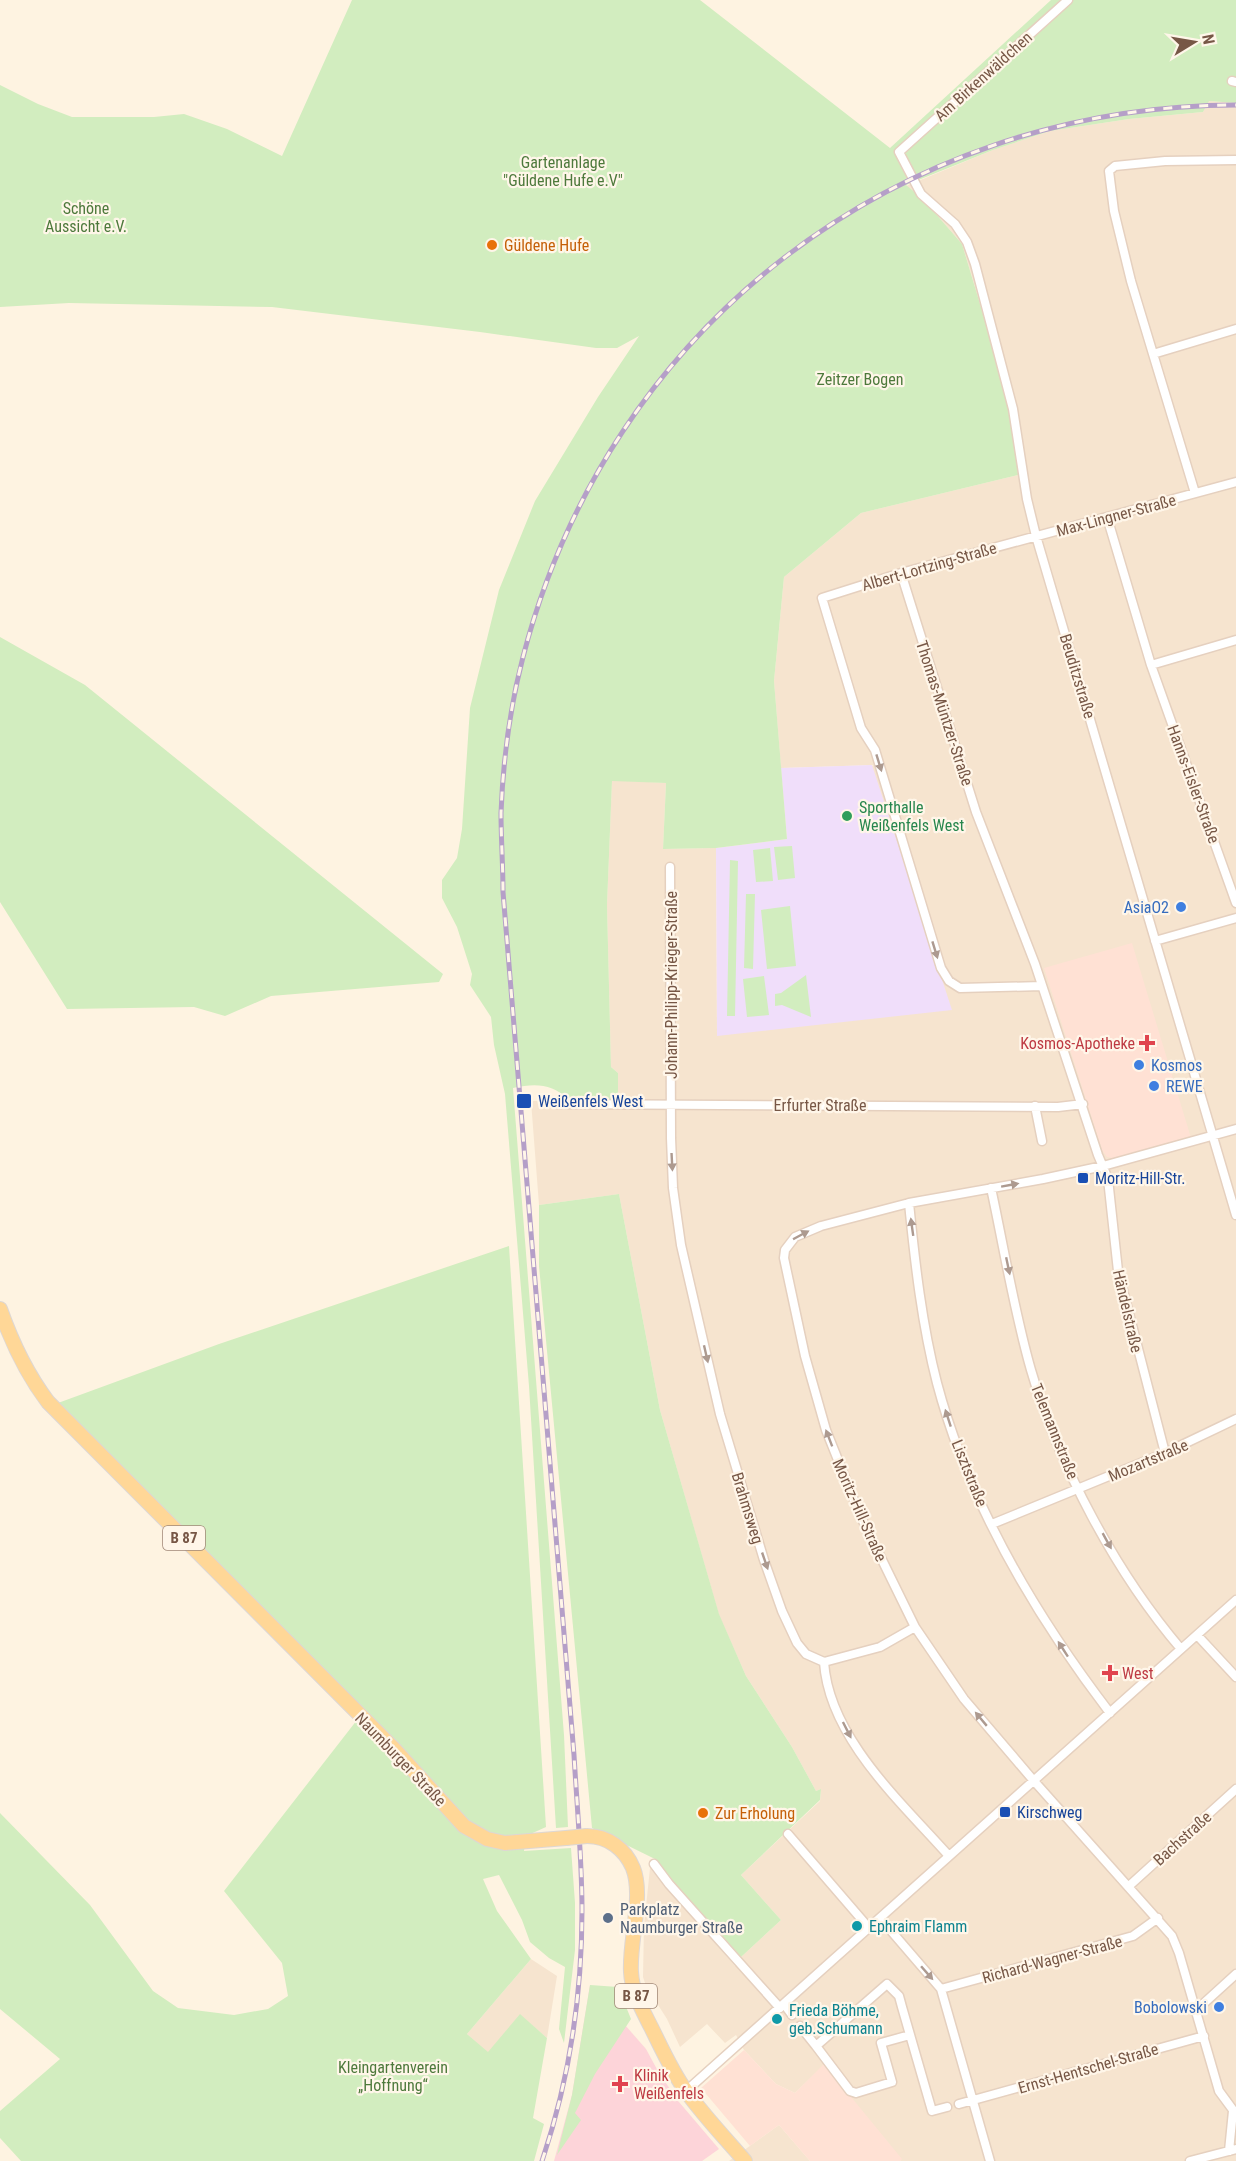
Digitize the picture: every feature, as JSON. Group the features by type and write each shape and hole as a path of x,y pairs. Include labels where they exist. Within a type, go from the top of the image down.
{"main road":[{"name":"Naumburger Straße","path":"0,1309 23,1365 48,1402 394,1749 465,1826 487,1839 505,1843 596,1836 610,1842 623,1852 632,1865 636,1888 631,1961 633,1988 674,2072 686,2091 745,2161"}],"street":[{"name":"Am Birkenwäldchen","path":"899,153 1068,0"},
{"name":"Beuditzstraße","path":"899,153 921,194 955,224 967,242 1013,409 1027,499 1036,536 1236,1215"},
{"name":"Max-Lingner-Straße","path":"1195,493 1131,281 1114,211 1108,171 1115,166 1174,161 1236,160"},
{"path":"1154,354 1236,329"},
{"name":"Max-Lingner-Straße","path":"1036,536 1236,482"},
{"name":"Hanns-Eisler-Straße","path":"1107,517 1151,665 1236,903"},
{"name":"Albert-Lortzing-Straße","path":"1036,536 901,573 822,598 861,728 875,750 941,968 949,981 960,988 1042,986"},
{"name":"Thomas-Müntzer-Straße","path":"901,573 976,812 1042,986 1103,1166"},
{"path":"1151,665 1236,640"},
{"name":"Johann-Philipp-Krieger-Straße","path":"670,867 672,1104"},
{"path":"1155,941 1236,918"},
{"name":"Erfurter Straße","path":"556,1104 1035,1106 1083,1104"},
{"name":"Brahmsweg","path":"672,1104 673,1188 681,1245 720,1414 753,1525 782,1611 801,1650 824,1662"},
{"path":"1035,1106 1042,1141"},
{"name":"Moritz-Hill-Straße","path":"1233,2150 1235,2113 1219,2091 1176,1943 1168,1929 1034,1781 964,1699 915,1627 860,1515 826,1430 805,1356 784,1258 788,1244 803,1233 821,1226 909,1203 1103,1166 1236,1129"},
{"name":"Händelstraße","path":"1103,1166 1108,1179 1118,1271 1165,1454"},
{"name":"Telemannstraße","path":"991,1188 1031,1369 1054,1435 1079,1489 1116,1556 1158,1620 1181,1649"},
{"name":"Lisztstraße","path":"909,1203 927,1332 938,1384 961,1455 1015,1571 1078,1672 1110,1713"},
{"name":"Mozartstraße","path":"992,1524 1165,1454 1236,1419"},
{"path":"686,2091 1236,1600"},
{"path":"915,1627 880,1647 824,1662 825,1674 832,1700 854,1743 880,1780 949,1856"},
{"path":"1197,1635 1236,1677"},
{"name":"Bachstraße","path":"1129,1886 1236,1789"},
{"path":"788,1834 869,1928"},
{"path":"654,1864 669,1884 792,2015"},
{"path":"880,1918 941,1989 990,2161"},
{"name":"Richard-Wagner-Straße","path":"941,1989 1133,1936 1158,1918"},
{"path":"1195,2008 1203,2004 1236,1974"},
{"path":"816,2046 887,1984 899,1996 932,2111 947,2107"},
{"path":"800,2026 850,2091 856,2093 892,2082 881,2043 910,2035"},
{"name":"Ernst-Hentschel-Straße","path":"959,2104 1204,2036"},
{"path":"1190,2161 1233,2150"}],"shaded area":[{"path":"1208,101 1236,103 1236,2161 900,2161 901,2159 824,2065 795,2093 776,2084 744,2050 736,2035 725,2043 707,2024 680,2047 667,2019 646,1986 643,1977 644,1926 650,1868 656,1871 735,1966 741,1957 781,1920 741,1875 820,1801 821,1789 816,1791 792,1747 746,1676 719,1615 660,1410 619,1194 539,1205 531,1101 617,1100 618,1073 611,1067 607,905 612,780 666,783 663,849 716,848 717,1036 873,765 781,768 774,681 784,577 861,513 1018,475 989,334 962,244 923,199 906,186 993,150 1050,131 1129,119 1203,112"},
{"path":"872,765 952,1010 717,1036 716,848 787,839 781,768"},
{"path":"1132,943 1191,1138 1117,1159 1107,1157 1102,1150 1044,968"},
{"path":"531,1959 557,1976 547,2038 520,2015 488,2053 467,2034"},
{"name":"Klinik Weißenfels","path":"590,1985 646,2049 679,2102 719,2149 702,2161 554,2161 572,2095"},
{"path":"744,2050 776,2084 795,2093 824,2064 902,2159 900,2161 810,2161 779,2125 750,2146 701,2088"},
{"path":"779,2125 810,2161 729,2161"}],"green space":[{"path":"352,0 700,0 890,148 1051,0 1236,0 1236,103 1209,101 1203,112 1129,119 1050,131 993,150 906,185 923,199 962,244 1014,430 1018,475 861,513 784,577 774,681 787,839 716,848 663,849 666,783 612,781 607,905 611,1067 618,1073 618,1100 570,1100 543,1086 513,1088 564,1735 568,1827 556,1828 529,1386 505,1094 494,1045 491,1017 470,985 472,974 457,927 442,898 442,880 457,858 462,829 470,708 499,590 535,501 598,397 639,336 617,348 596,348 272,307 69,303 0,307 0,85 38,104 72,117 154,117 184,114 227,129 282,156"},
{"path":"0,637 85,685 443,974 439,982 271,996 225,1016 194,1007 67,1009 0,902"},
{"path":"792,846 795,878 778,880 774,847"},
{"path":"770,848 773,881 756,882 753,850"},
{"path":"730,860 738,861 735,1016 727,1016"},
{"path":"746,894 755,894 753,969 744,968"},
{"path":"790,906 796,966 767,969 761,910"},
{"path":"806,975 811,1017 782,1005 775,1006 775,994 781,993"},
{"path":"764,976 769,1015 747,1017 743,979"},
{"path":"619,1194 660,1410 719,1614 746,1676 792,1747 816,1791 821,1789 820,1800 741,1875 781,1920 741,1957 675,1884 657,1860 592,1828 539,1266 539,1205"},
{"name":"Kleingartenverein „Hoffnung“","path":"509,1246 546,1827 526,1836 524,1851 571,1848 575,1903 575,1950 564,2043 559,2029 565,1967 549,1958 530,1942 522,1920 499,1875 483,1879 497,1911 531,1959 467,2034 488,2052 520,2014 547,2038 533,2118 544,2124 534,2161 21,2161 0,2138 0,2111 60,2059 0,2009 0,1813 90,1905 153,1991 178,2008 234,2015 268,2009 288,1996 282,1963 224,1891 364,1711 58,1403 219,1344"},
{"path":"590,1985 618,1987 631,2019 595,2074 575,2113 581,2120 557,2155 572,2095"}],"railway":[{"path":"542,2161 560,2100 572,2037 580,1974 582,1891 574,1755 503,892 501,813 503,774 511,715 523,657 564,539 623,432 697,338 784,258 884,193 994,145 1112,115 1236,105"}],"place":[{"name":"Güldene Hufe","path":"492,245"},
{"name":"Sporthalle Weißenfels West","path":"847,816"},
{"name":"AsiaO2","path":"1181,907"},
{"name":"Kosmos-Apotheke","path":"1147,1043"},
{"name":"Kosmos","path":"1139,1065"},
{"name":"REWE","path":"1154,1086"},
{"name":"Weißenfels West","path":"524,1101"},
{"name":"Moritz-Hill-Str.","path":"1083,1178"},
{"name":"West","path":"1110,1673"},
{"name":"Kirschweg","path":"1005,1812"},
{"name":"Zur Erholung","path":"703,1813"},
{"name":"Parkplatz Naumburger Straße","path":"608,1918"},
{"name":"Ephraim Flamm","path":"857,1926"},
{"name":"Bobolowski","path":"1219,2007"},
{"name":"Frieda Böhme, geb.Schumann","path":"777,2019"},
{"name":"Klinik Weißenfels","path":"620,2084"}],"park label":[{"name":"Gartenanlage \"Güldene Hufe e.V\"","path":"563,171"},
{"name":"Schöne Aussicht e.V.","path":"86,217"},
{"name":"Zeitzer Bogen","path":"860,379"}]}
